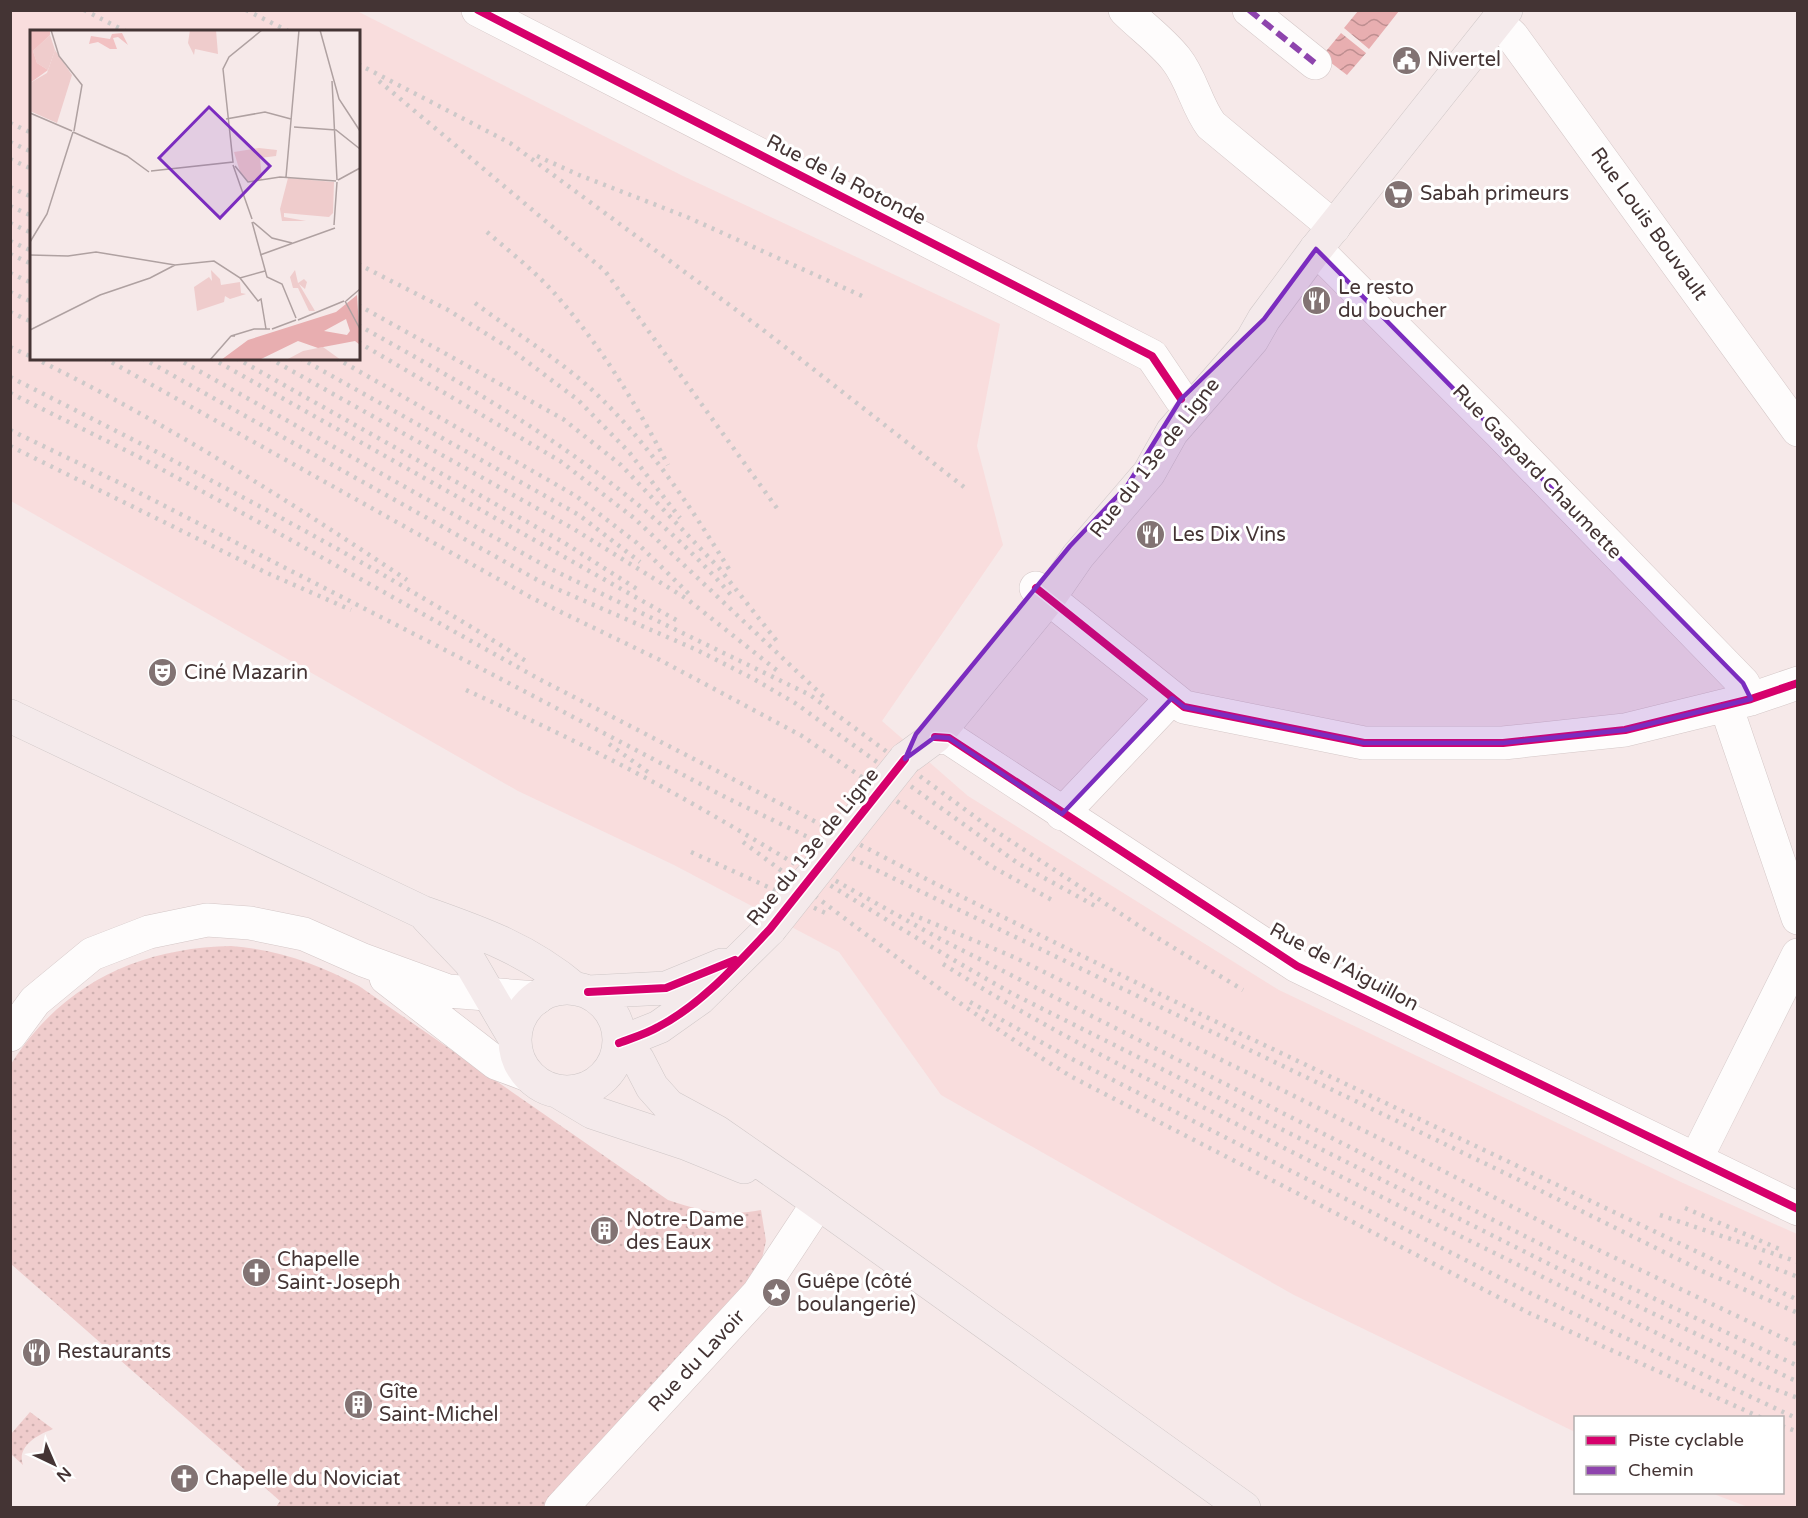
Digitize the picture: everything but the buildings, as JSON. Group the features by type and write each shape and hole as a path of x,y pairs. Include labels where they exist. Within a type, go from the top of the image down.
{"main road":[{"name":"Rue du 13e de Ligne","path":"1074,551 1149,473 1172,432 1252,340 1264,319 1325,238 1501,16"},
{"name":"Rue du 13e de Ligne","path":"619,1043 667,1021 700,998 770,929 905,759 935,737 1052,601 1074,551 1149,456 1181,399 1225,352 1264,319"},
{"path":"905,759 916,734 1052,601"},
{"path":"19,720 422,912 494,937 601,1000 612,1012 618,1027 619,1043 610,1071 586,1089 557,1091"},
{"path":"422,912 470,962 515,1039"},
{"name":"Rue du 13e de Ligne","path":"581,990 666,988 746,955"},
{"path":"581,990 549,991 525,1009 518,1023 515,1039 516,1052 528,1075 536,1082 557,1091 592,1112 685,1143 807,1195"},
{"path":"619,1043 638,1060 652,1087 669,1106 717,1132 1244,1508"}],"street":[{"name":"Rue Gaspard Chaumette","path":"1125,10 1176,58 1196,93 1202,112 1211,125 1325,238 1500,433 1743,683 1738,702 1797,918"},
{"path":"1249,10 1316,63"},
{"name":"Rue de la Rotonde","path":"481,11 1152,356 1181,399"},
{"name":"Rue Louis Bouvault","path":"1501,16 1512,36 1797,430"},
{"path":"1052,601 1184,706 1365,743 1503,743 1625,730 1738,702 1797,683"},
{"path":"1062,814 1172,698"},
{"name":"Rue de l'Aiguillon","path":"935,737 949,738 1297,966 1797,1209"},
{"path":"10,1035 34,1001 92,954 149,932 207,920 250,923 304,934 363,960 448,991 537,998"},
{"path":"1696,1159 1789,990 1797,955"},
{"path":"363,960 496,1063 528,1075"},
{"name":"Rue du Lavoir","path":"561,1508 758,1294 807,1195"}],"highlighted area":[{"path":"1316,249 1743,683 1751,699 1625,730 1503,743 1364,743 1184,707 1172,698 1062,814 949,738 935,737 905,759 916,734 1070,546 1127,486 1181,399 1264,319"}],"shaded area":[{"path":"11,11 357,11 683,176 1000,324 977,446 1003,545 882,721 968,796 1279,990 1683,1183 1797,1234 1797,1507 1748,1507 1714,1494 1784,1494 1784,1416 1574,1416 1574,1432 1294,1295 941,1095 839,952 674,865 518,791 11,501"},
{"path":"231,946 298,959 359,986 668,1200 714,1212 737,1213 761,1210 766,1241 757,1280 550,1508 276,1507 280,1501 11,1264 11,1064 31,1036 54,1012 78,992 105,976 134,963 165,954 197,948"},
{"path":"30,1412 53,1429 30,1442 23,1452 23,1465 11,1454 11,1434"}],"water":[{"path":"1358,11 1399,11 1369,49 1344,28"},
{"path":"1341,33 1366,53 1347,75 1322,56"}],"railway":[{"path":"84,10 123,30"},
{"path":"246,10 286,30"},
{"path":"360,65 510,143 762,329 964,487"},
{"path":"379,81 605,271 779,511"},
{"path":"10,123 30,132"},
{"path":"10,142 30,151"},
{"path":"537,156 687,217 862,296"},
{"path":"10,159 30,168"},
{"path":"10,187 30,196"},
{"path":"10,206 30,215"},
{"path":"10,223 30,232"},
{"path":"487,232 540,278 588,334 617,376 668,465"},
{"path":"10,241 30,250"},
{"path":"10,254 30,263"},
{"path":"360,265 448,310 509,348 578,400 629,452 680,518"},
{"path":"10,273 30,282"},
{"path":"10,292 30,301"},
{"path":"475,303 562,365 589,387 630,429 667,475 732,574"},
{"path":"360,306 563,419 621,465 719,568 780,645"},
{"path":"10,312 30,321"},
{"path":"360,326 509,413 604,478 650,514 732,596"},
{"path":"360,343 560,461 634,518 824,697"},
{"path":"10,347 30,356"},
{"path":"38,360 178,435 316,520 407,580"},
{"path":"108,360 532,598 660,660 802,736 991,866 1052,900"},
{"path":"146,360 541,582 697,650 752,678 795,703 1019,864 1097,907"},
{"path":"180,360 549,568 810,695 982,822 1156,937 1243,990"},
{"path":"215,360 678,621"},
{"path":"240,360 563,542 637,589"},
{"path":"273,360 572,528 687,599 779,672"},
{"path":"304,360 579,515 640,562"},
{"path":"339,360 576,496 637,543 689,594"},
{"path":"10,377 142,444 338,549 529,663"},
{"path":"10,393 139,457 539,679 936,884 1237,1032 1798,1300"},
{"path":"10,430 124,485 727,798 1513,1177 1702,1271 1798,1313"},
{"path":"10,446 267,573 351,610"},
{"path":"466,690 581,744 665,788 1013,994 1557,1268 1798,1382"},
{"path":"609,744 648,772"},
{"path":"743,842 946,993 1072,1077 1529,1313 1758,1416"},
{"path":"691,852 830,915"},
{"path":"820,872 942,940 1570,1259 1798,1366"},
{"path":"911,914 1016,958 1397,1147 1567,1235 1798,1345"},
{"path":"943,964 1027,1015 1158,1084 1763,1385 1798,1398"},
{"path":"970,1002 1066,1056 1532,1294 1798,1419"},
{"path":"1685,1208 1784,1251"},
{"path":"1660,1215 1798,1262"},
{"path":"1759,1262 1798,1277"},
{"path":"1784,1427 1798,1432"}],"marked path":[{"path":"1249,10 1315,63"}],"cycle path":[{"path":"478,10 1152,356 1181,399"},
{"path":"1036,588 1184,707 1364,743 1503,743 1625,730 1751,699 1798,683"},
{"path":"935,737 949,738 1297,966 1798,1209"},
{"path":"619,1043 649,1032 674,1018 704,996 731,970 770,929 905,759"},
{"path":"588,992 666,988 735,960"}],"place":[{"name":"Nivertel","path":"1406,60"},
{"name":"Sabah primeurs","path":"1399,194"},
{"name":"Le resto du boucher","path":"1317,300"},
{"name":"Les Dix Vins","path":"1151,535"},
{"name":"Ciné Mazarin","path":"163,673"},
{"name":"Notre-Dame des Eaux","path":"605,1231"},
{"name":"Chapelle Saint-Joseph","path":"256,1272"},
{"name":"Guêpe (côté boulangerie)","path":"776,1293"},
{"name":"Restaurants","path":"36,1352"},
{"name":"Gîte Saint-Michel","path":"358,1404"},
{"name":"Chapelle du Noviciat","path":"184,1479"}]}
